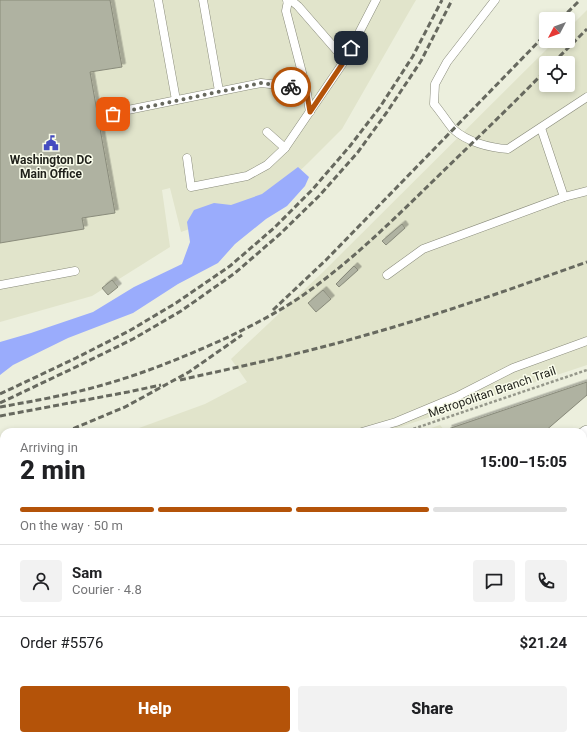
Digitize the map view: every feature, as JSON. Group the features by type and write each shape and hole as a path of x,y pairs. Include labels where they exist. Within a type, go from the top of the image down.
{"lane":[{"path":"158,0 176,100"},
{"path":"203,0 219,91"},
{"path":"310,112 306,88 286,10 288,0 298,6 345,60"},
{"path":"187,158 192,187 247,176 267,165 285,148 345,60 376,0"},
{"path":"495,0 447,62 435,84 434,104 453,129 468,139 497,148 508,149 587,97"},
{"path":"113,114 261,83 306,88"},
{"path":"540,128 564,197"},
{"path":"267,132 285,148"},
{"path":"387,275 423,249 564,197 587,191"},
{"path":"0,285 75,271"},
{"path":"376,428 396,422 456,397 513,368 587,342"}],"path":[{"name":"Metropolitan Branch Trail","path":"416,428 587,370"}],"shaded area":[{"path":"0,0 416,0 342,129 267,202 181,232 170,188 162,190 170,247 92,296 0,322"},
{"path":"587,10 587,365 397,428 139,428 205,404 247,382 231,359 322,273 539,57 539,92 575,92 575,56 540,56 548,48 575,48 575,22"},
{"path":"298,167 309,177 305,186 287,206 266,219 235,244 218,263 178,284 133,313 68,338 13,365 0,375 0,342 93,312 134,287 182,264 190,242 187,222 194,210 214,203 231,205 262,194"},
{"path":"440,425 443,428 431,428"}],"building":[{"name":"Washington DC Main Office","path":"0,0 110,0 122,67 90,72 115,213 82,218 84,229 0,243"},
{"path":"402,224 405,228 386,245 382,241"},
{"path":"354,266 358,270 339,287 336,284"},
{"path":"112,280 118,287 108,295 102,288"},
{"path":"323,290 331,299 316,312 308,303"},
{"path":"587,382 587,395 549,428 451,428"}],"railway":[{"path":"0,394 129,331 176,303 230,266 274,228 312,190 350,146 380,107 413,56 442,0"},
{"path":"0,403 133,339 181,311 235,273 280,234 319,196 358,152 421,61 452,0"},
{"path":"568,12 580,0"},
{"path":"560,56 587,29"},
{"path":"273,310 326,260 539,41"},
{"path":"0,407 74,393 143,372 185,356 225,338 263,320 287,306 334,272 367,244 539,77"},
{"path":"180,380 343,342 477,300 587,262"},
{"path":"75,428 125,407 189,372 242,335"},
{"path":"0,416 161,385"}],"way so far":[{"path":"113,114 261,83 291,87"}],"place":[{"name":"Washington DC Main Office","path":"51,143"}],"route":[{"path":"291,87 306,88 310,112 345,60 351,48"}]}
